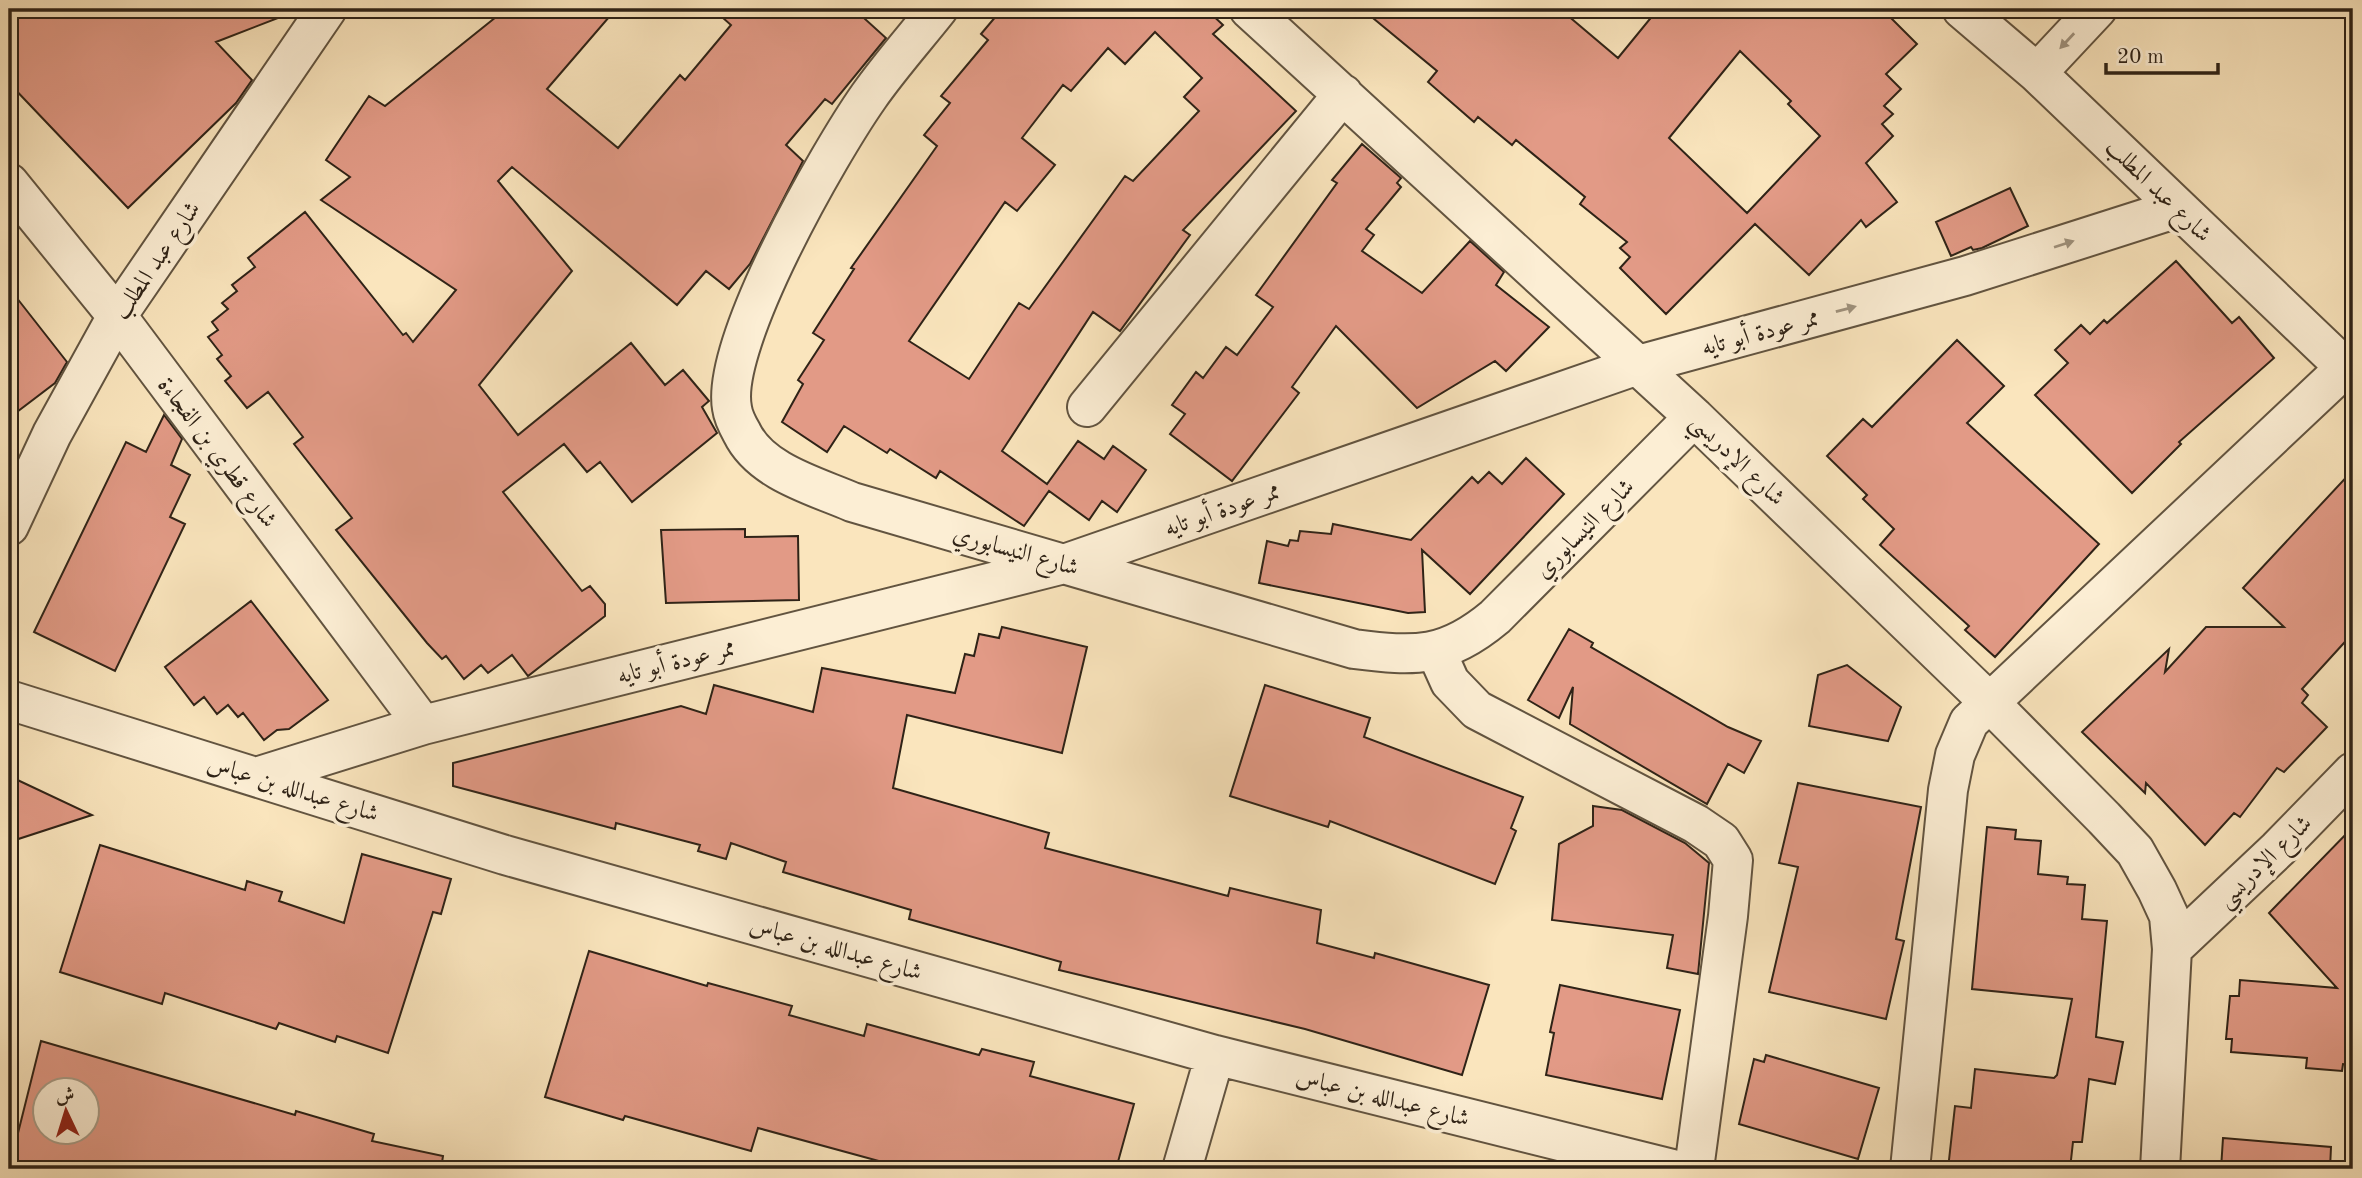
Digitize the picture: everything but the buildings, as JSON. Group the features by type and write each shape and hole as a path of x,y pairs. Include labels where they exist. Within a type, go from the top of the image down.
{"street":[{"name":"شارع عبد المطلب","path":"9,526 52,435 117,316 327,9"},
{"name":"شارع النيسابوري","path":"938,9 868,97 796,219 745,334 733,380 732,408 743,435 756,450 793,477 852,502 1354,649 1399,655 1436,651 1468,639 1495,617 1694,417"},
{"name":"شارع الإدريسي","path":"1249,9 1694,417 1988,701 2135,851 2169,916 2172,949 2160,1169"},
{"name":"شارع عبد المطلب","path":"1962,9 2037,73 2349,371"},
{"path":"2037,73 2097,9"},
{"path":"1087,407 1343,94"},
{"name":"شارع قطري بن الفجاءة","path":"9,183 117,316 423,725"},
{"name":"ممر عودة أبو تايه","path":"256,777 423,725 1064,564 1638,365 1965,276 2178,208"},
{"path":"1910,1169 1948,790 1955,755 1969,722 1988,701 2349,371"},
{"path":"1436,651 1450,682 1477,710 1696,824 1721,841 1733,860 1694,1169"},
{"name":"شارع عبدالله بن عباس","path":"9,700 505,855 1214,1055 1672,1169"},
{"name":"شارع الإدريسي","path":"2172,949 2278,849 2353,772"},
{"path":"1182,1169 1214,1055"}]}
